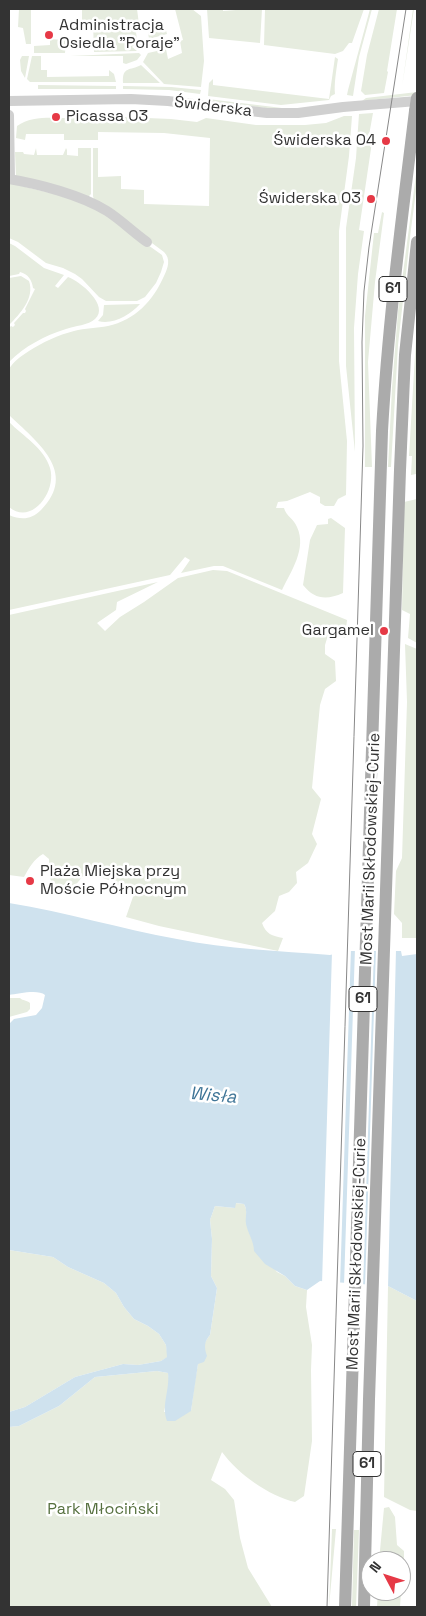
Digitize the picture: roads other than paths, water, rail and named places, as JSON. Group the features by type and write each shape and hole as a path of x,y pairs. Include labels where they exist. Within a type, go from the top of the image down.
{"main road":[{"name":"Most Marii Skłodowskiej-Curie","path":"345,1607 380,469 386,352 394,275 417,103"},
{"name":"Most Marii Skłodowskiej-Curie","path":"364,1607 369,1389 400,470 405,355 417,242"}],"street":[{"name":"Świderska","path":"9,101 130,99 267,113 298,113 343,107 417,103"},
{"path":"9,115 10,179 76,196 88,201 108,212 146,242"}],"water":[{"name":"Wisła","path":"9,903 156,935 215,945 330,955 346,951 401,951 402,956 417,954 417,1301 388,1286 320,1281 307,1290 295,1286 285,1276 265,1264 254,1251 246,1224 244,1204 236,1203 235,1208 215,1206 210,1220 212,1239 211,1276 217,1288 210,1335 205,1345 207,1356 204,1362 198,1364 191,1411 175,1421 167,1421 165,1403 168,1373 157,1371 95,1377 59,1406 19,1426 9,1427 9,1412 25,1407 75,1377 123,1364 138,1365 161,1361 167,1357 166,1345 159,1334 134,1319 116,1293 104,1283 68,1267 53,1257 9,1250 9,1024 14,1019 36,1015 42,1008 45,995 33,992 9,995"}],"tram line":[{"path":"327,1607 363,446 362,342 364,291 369,247 406,9"}],"place":[{"name":"Administracja Osiedla \"Poraje\"","path":"49,35"},
{"name":"Picassa 03","path":"56,117"},
{"name":"Świderska 04","path":"386,141"},
{"name":"Świderska 03","path":"371,199"},
{"name":"Gargamel","path":"384,631"},
{"name":"Plaża Miejska przy Moście Północnym","path":"30,881"}],"park label":[{"name":"Park Młociński","path":"103,1510"}]}
